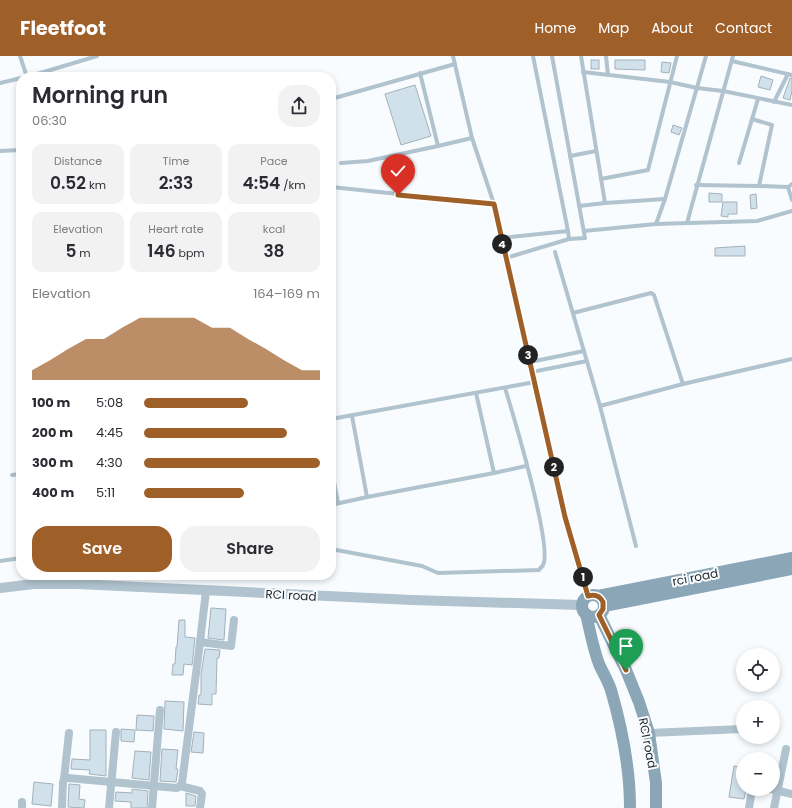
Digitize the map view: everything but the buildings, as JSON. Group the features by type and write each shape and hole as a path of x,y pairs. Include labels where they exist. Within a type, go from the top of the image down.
{"main road":[{"name":"rci road","path":"593,605 792,558"},
{"name":"RCI road","path":"656,808 656,783 649,733 639,702 593,605 792,569"},
{"path":"593,605 594,649 610,688 620,724 626,756 630,791 630,808"}],"street":[{"name":"RCI road","path":"0,588 34,584 77,584 412,600 593,605"},
{"path":"180,786 182,783 206,591"},
{"path":"200,642 231,646 234,620"},
{"path":"152,808 160,710"},
{"path":"649,733 736,729"},
{"path":"109,808 116,732"},
{"path":"62,808 69,733"},
{"path":"780,771 786,749"},
{"path":"64,779 68,778 177,788 180,786 200,791 202,794 200,808"},
{"path":"780,791 792,794"},
{"path":"749,808 751,796"},
{"path":"774,808 775,796"}],"lane":[{"path":"20,56 25,72"},
{"path":"44,72 97,56"},
{"path":"453,56 472,138 494,204 565,517 593,605"},
{"path":"534,56 569,239"},
{"path":"506,258 569,239 585,238 552,56"},
{"path":"581,56 604,203"},
{"path":"606,56 608,75"},
{"path":"601,179 648,170 677,56"},
{"path":"656,224 665,199 706,56"},
{"path":"687,223 696,185 733,56"},
{"path":"732,61 790,75 774,102"},
{"path":"336,98 455,64"},
{"path":"583,72 670,82 792,105"},
{"path":"420,73 438,146"},
{"path":"0,83 16,79"},
{"path":"739,163 758,99"},
{"path":"752,120 772,124 759,186"},
{"path":"341,163 368,161 472,138"},
{"path":"0,151 16,150"},
{"path":"570,156 596,152"},
{"path":"696,185 790,186 792,200"},
{"path":"336,188 494,204"},
{"path":"579,206 665,199"},
{"path":"584,232 656,224 757,221 792,210"},
{"path":"501,238 568,231"},
{"path":"555,252 600,406 636,546"},
{"path":"573,313 651,293 654,295 683,384"},
{"path":"530,362 584,351"},
{"path":"600,406 683,384 792,358"},
{"path":"532,372 587,361"},
{"path":"336,418 535,382"},
{"path":"336,550 422,566 438,573 539,570 543,565 545,555 540,519 506,388"},
{"path":"476,393 494,473"},
{"path":"352,416 367,497"},
{"path":"336,492 338,503 526,466"},
{"path":"12,475 16,475"},
{"path":"0,561 16,559"}],"route":[{"path":"398,195 494,204 565,517 588,596 598,596 603,602 604,606 599,615 626,670"}]}
